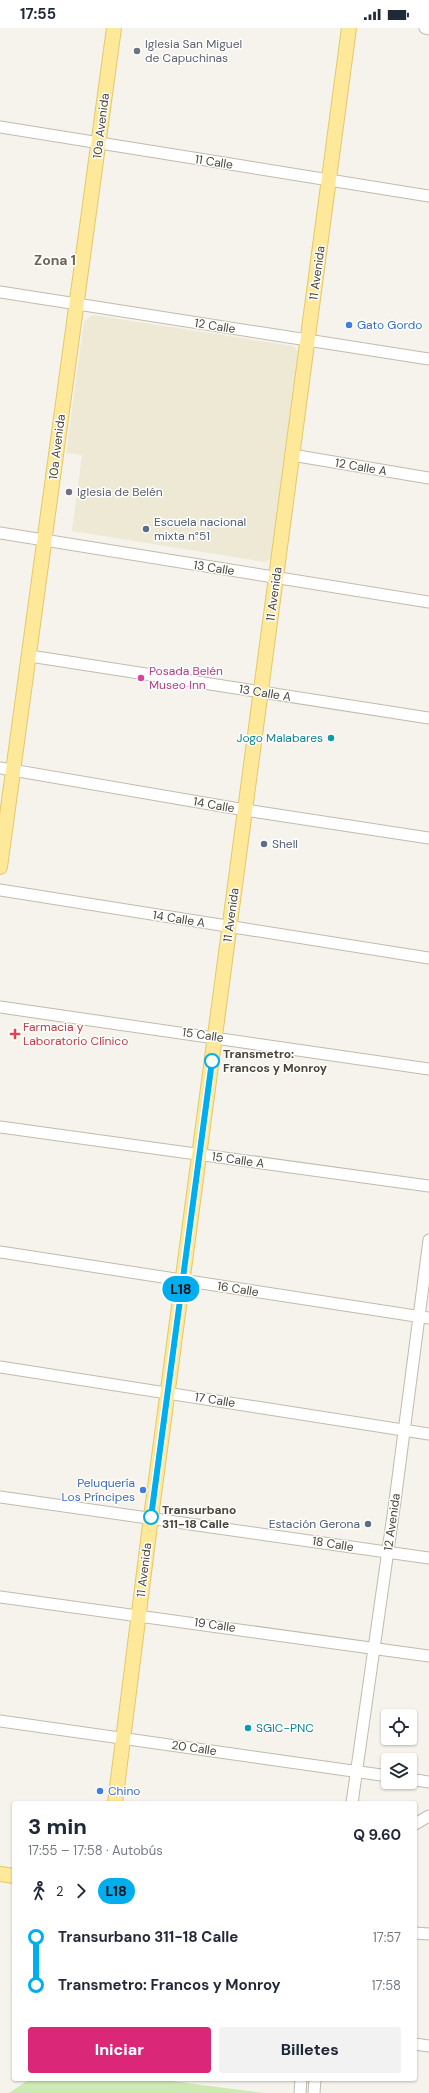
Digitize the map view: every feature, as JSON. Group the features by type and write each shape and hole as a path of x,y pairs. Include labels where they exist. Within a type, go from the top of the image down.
{"main road":[{"name":"10a Avenida","path":"0,866 15,770 114,28"},
{"name":"11 Avenida","path":"115,1801 167,1393 350,28"},
{"path":"0,1874 12,1876"}],"street":[{"path":"425,28 429,29"},
{"name":"11 Calle","path":"0,127 429,196"},
{"name":"12 Calle","path":"0,292 429,360"},
{"name":"12 Calle A","path":"292,455 429,478"},
{"name":"13 Calle","path":"0,533 429,602"},
{"name":"13 Calle A","path":"30,656 429,718"},
{"name":"14 Calle","path":"0,768 245,810 429,838"},
{"name":"14 Calle A","path":"0,890 229,928 429,958"},
{"name":"15 Calle","path":"0,1007 429,1069"},
{"name":"15 Calle A","path":"0,1127 429,1186"},
{"name":"12 Avenida","path":"352,1801 404,1430 424,1317 429,1240"},
{"name":"16 Calle","path":"0,1252 424,1317"},
{"name":"17 Calle","path":"0,1367 429,1434"},
{"name":"18 Calle","path":"0,1497 151,1517 429,1558"},
{"name":"19 Calle","path":"0,1597 429,1656"},
{"name":"20 Calle","path":"0,1721 123,1737 381,1775"},
{"path":"417,1780 429,1782"},
{"path":"417,1823 429,1816"},
{"path":"417,1933 429,1934"},
{"path":"417,2044 429,2046"},
{"path":"300,2093 301,2081"},
{"path":"314,2093 315,2081"}],"shaded area":[{"path":"93,315 293,346 298,351 271,558 265,562 72,531 82,455 66,453 84,321"}],"green space":[{"path":"27,2081 171,2081 263,2093 9,2093"}],"bus line":[{"name":"L18","path":"151,1517 212,1061"}],"place":[{"name":"Iglesia San Miguel de Capuchinas","path":"137,51"},
{"name":"Gato Gordo","path":"349,325"},
{"name":"Iglesia de Belén","path":"69,492"},
{"name":"Escuela nacional mixta n°51","path":"146,529"},
{"name":"Posada Belén Museo Inn","path":"141,678"},
{"name":"Jogo Malabares","path":"331,738"},
{"name":"Shell","path":"264,844"},
{"name":"Farmacia y Laboratorio Clínico","path":"15,1034"},
{"name":"Transmetro: Francos y Monroy","path":"212,1061"},
{"name":"Peluquería Los Príncipes","path":"143,1490"},
{"name":"Transurbano 311-18 Calle","path":"151,1517"},
{"name":"Estación Gerona","path":"368,1524"},
{"name":"SGIC-PNC","path":"248,1728"},
{"name":"Chino","path":"100,1791"}],"district":[{"name":"Zona 1","path":"55,260"}]}
